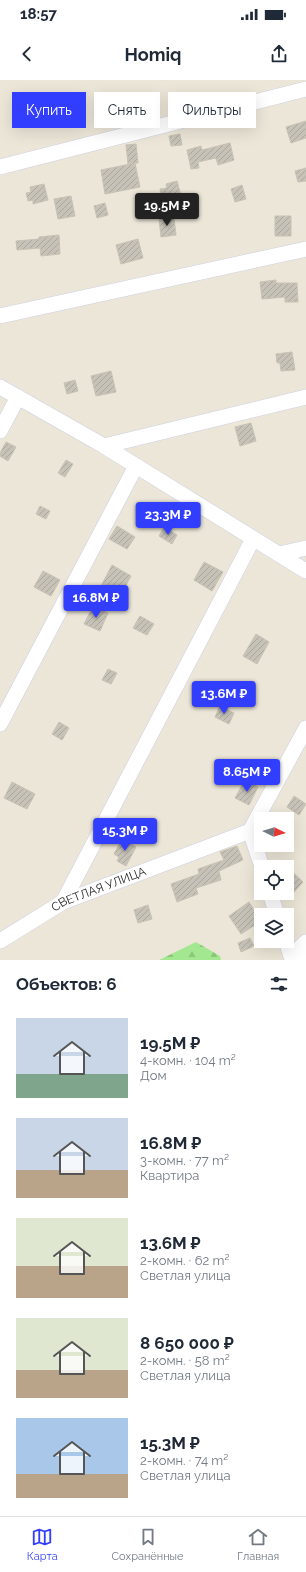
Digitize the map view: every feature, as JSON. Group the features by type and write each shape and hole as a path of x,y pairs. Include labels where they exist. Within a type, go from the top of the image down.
{"street":[{"path":"0,166 306,89"},
{"path":"0,316 306,249"},
{"path":"0,387 104,446 306,571"},
{"path":"0,432 18,397"},
{"path":"104,446 306,397"},
{"path":"0,724 136,466"},
{"path":"63,902 254,539"},
{"path":"279,554 306,548"},
{"path":"260,860 250,831 306,728"},
{"name":"СВЕТЛАЯ УЛИЦА","path":"0,941 63,902 250,831"},
{"path":"291,956 306,942"},
{"path":"288,948 291,956"},
{"path":"291,956 306,955"}],"green space":[{"path":"196,942 220,956 221,960 159,960"}],"building":[{"path":"306,121 306,138 291,143 286,127"},
{"path":"180,134 182,145 171,146 169,136"},
{"path":"230,143 234,160 218,165 216,158 198,162 199,168 191,169 187,150 201,146 202,150"},
{"path":"136,144 138,163 128,164 126,145"},
{"path":"135,163 140,187 105,194 101,170"},
{"path":"306,168 306,181 298,182 295,171"},
{"path":"177,181 182,199 173,201 172,198 162,200 160,189 167,188 166,184"},
{"path":"44,184 48,200 33,204 33,200 28,201 26,193 31,192 30,187"},
{"path":"242,185 246,199 235,202 231,189"},
{"path":"71,196 75,216 58,219 54,199"},
{"path":"105,203 108,215 97,218 94,206"},
{"path":"275,216 291,216 291,236 275,236"},
{"path":"174,218 176,235 161,237 159,219"},
{"path":"59,235 60,254 41,256 40,248 17,250 16,241"},
{"path":"138,239 143,258 121,264 116,245"},
{"path":"276,280 276,283 297,283 298,302 285,302 285,297 262,299 260,282"},
{"path":"292,352 295,370 281,371 280,363 277,363 276,354"},
{"path":"111,371 116,392 96,396 91,376"},
{"path":"75,380 78,391 67,394 64,383"},
{"path":"251,423 256,441 240,446 235,427"},
{"path":"6,442 16,447 8,461 0,456"},
{"path":"66,460 73,464 65,477 58,473"},
{"path":"40,506 50,511 46,519 36,514"},
{"path":"117,526 135,537 127,549 109,539"},
{"path":"164,527 177,535 172,544 159,536"},
{"path":"204,562 223,572 212,591 194,580"},
{"path":"112,565 131,576 120,596 101,586"},
{"path":"43,571 60,580 51,596 34,587"},
{"path":"93,606 108,613 100,631 84,624"},
{"path":"140,616 154,624 147,635 133,628"},
{"path":"256,634 269,642 257,664 243,656"},
{"path":"108,669 117,673 111,684 102,680"},
{"path":"220,706 234,713 229,724 215,717"},
{"path":"59,722 69,728 62,740 52,734"},
{"path":"245,780 258,787 249,805 235,798"},
{"path":"12,782 35,794 27,809 4,798"},
{"path":"294,796 306,804 299,815 287,807"},
{"path":"122,839 136,847 126,866 117,861 119,857 114,854"},
{"path":"237,846 243,860 219,871 221,880 196,888 198,894 177,902 171,884 199,874 198,869 224,860 220,852"},
{"path":"294,874 303,882 294,892"},
{"path":"249,902 254,910 254,926 241,934 229,916"},
{"path":"148,905 152,919 138,923 134,910"},
{"path":"250,938 254,946 241,952 238,943"}]}
